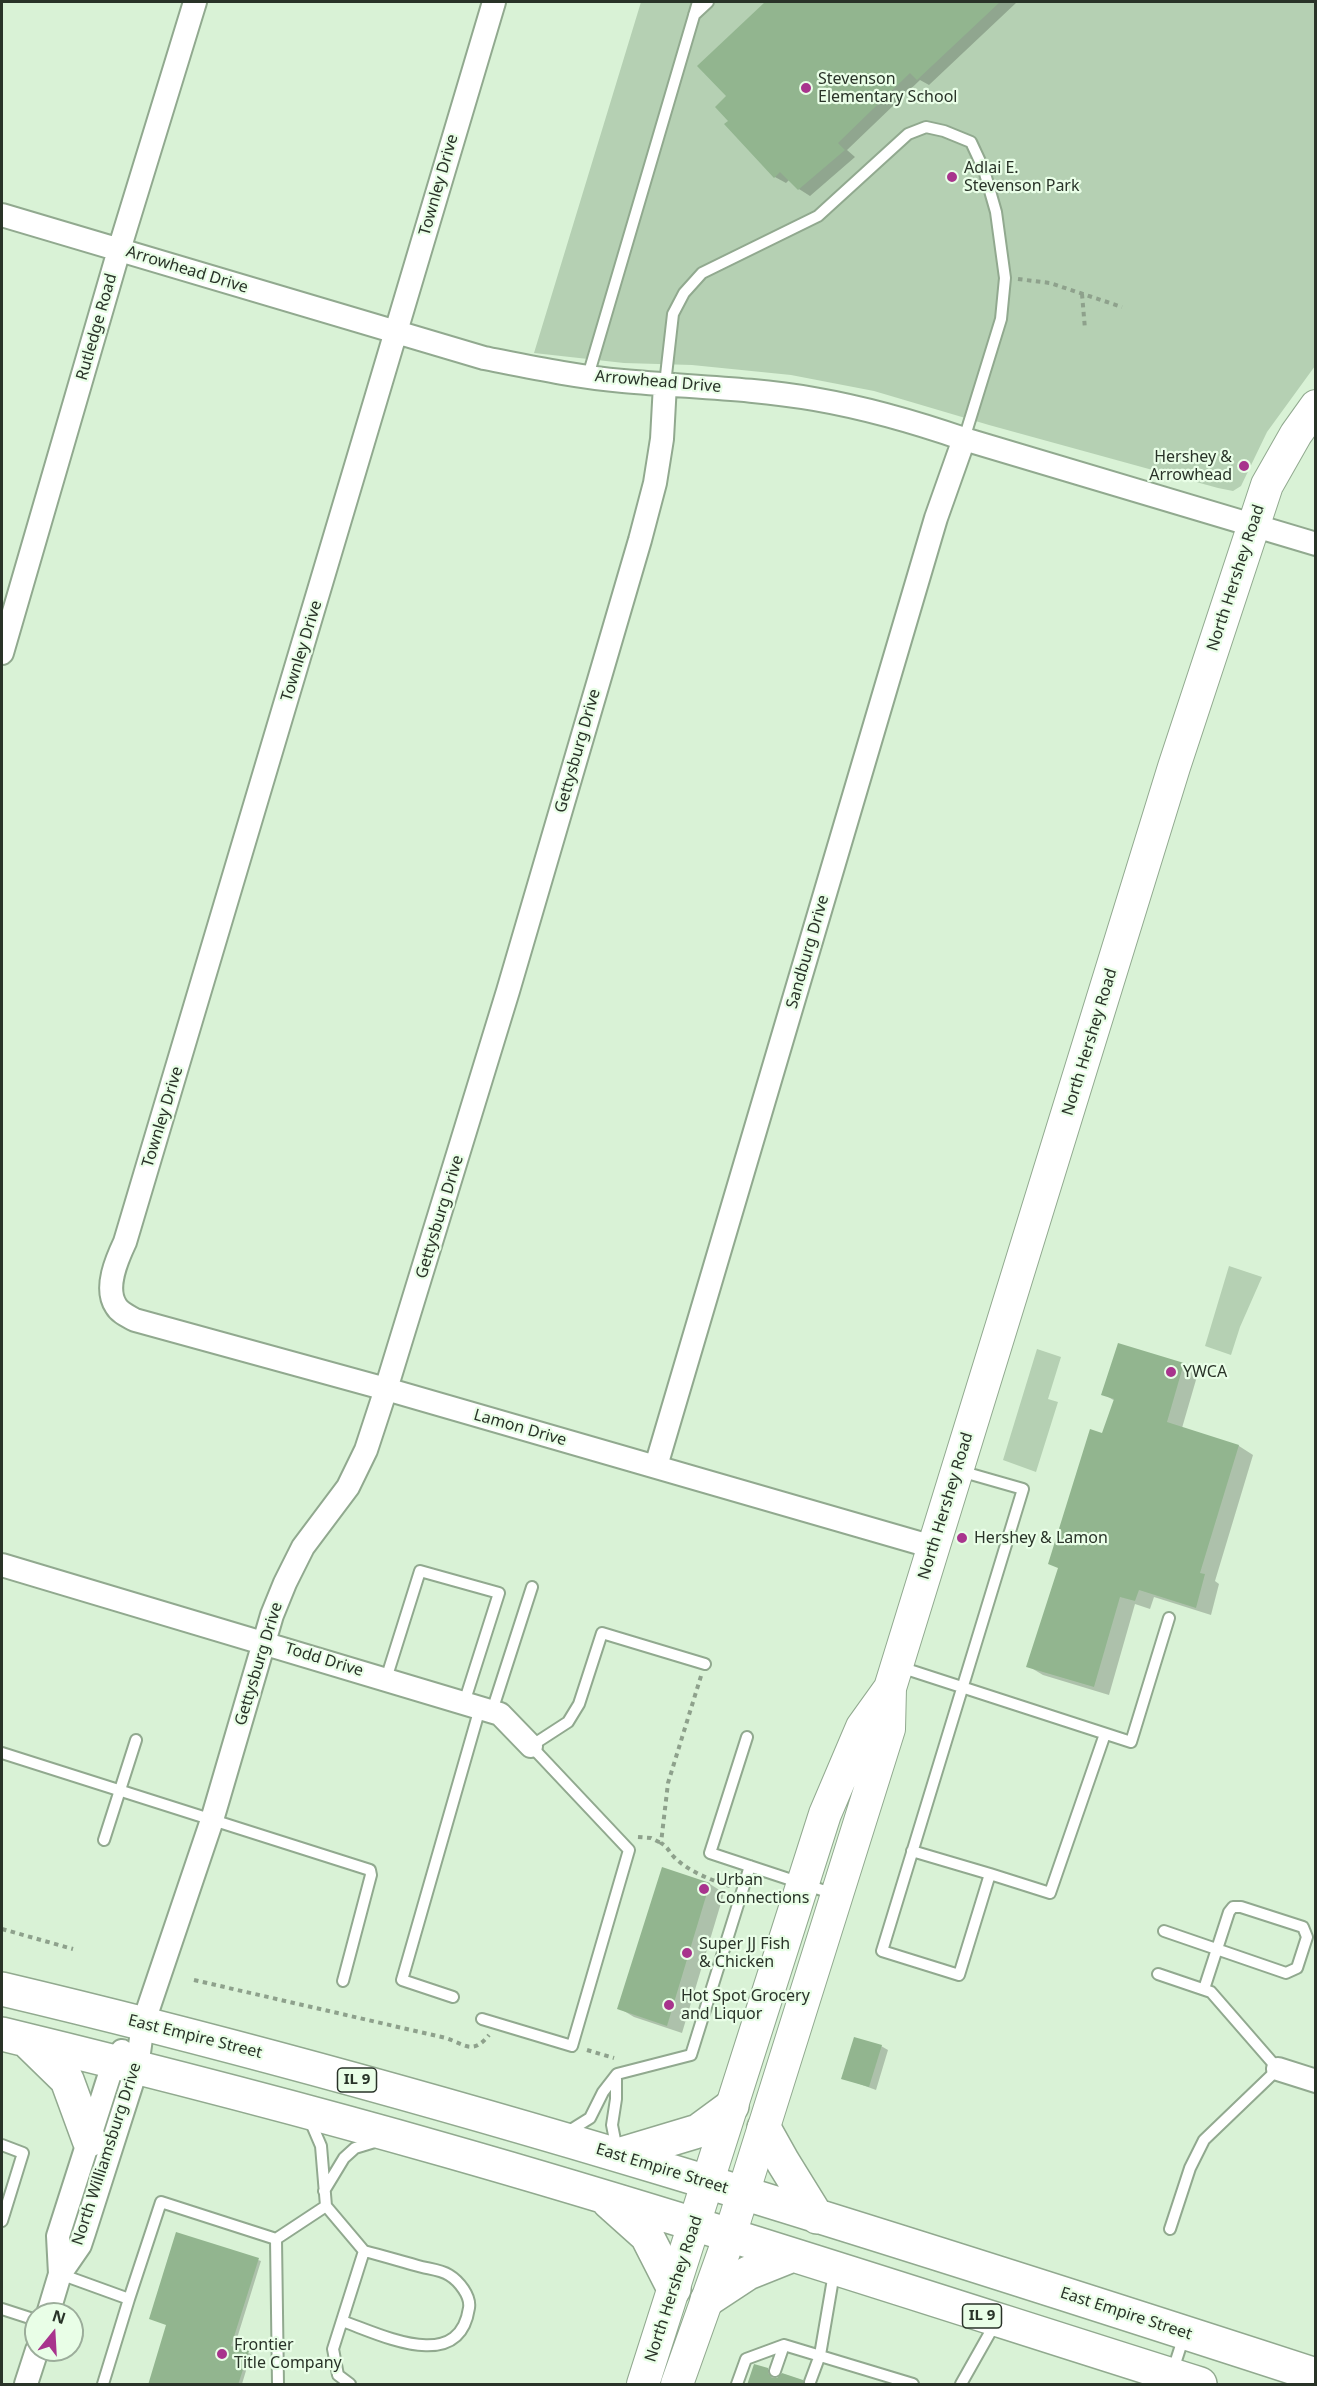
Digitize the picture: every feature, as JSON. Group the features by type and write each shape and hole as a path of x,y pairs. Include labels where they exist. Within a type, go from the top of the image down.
{"main road":[{"name":"North Hershey Road","path":"677,2385 744,2194 889,1729 893,1677 1174,767 1267,485 1296,434 1316,406"},
{"name":"North Hershey Road","path":"643,2385 825,1814 862,1727 893,1677"},
{"name":"East Empire Street","path":"2,1989 278,2058 618,2155 1316,2375"},
{"path":"14,2037 67,2080 89,2140"},
{"name":"IL 9","path":"14,2037 307,2112 696,2224 997,2320 1180,2382"},
{"path":"618,2155 698,2131 732,2106"},
{"path":"764,2128 817,2217"},
{"path":"603,2197 647,2236 674,2289"},
{"path":"707,2300 748,2273 793,2255"}],"street":[{"name":"Rutledge Road","path":"2,653 119,250 195,2"},
{"name":"Townley Drive","path":"114,1300 112,1287 114,1270 125,1242 494,2"},
{"name":"Arrowhead Drive","path":"2,215 484,358 588,376 665,384 725,387 814,399 911,420 964,439 1316,544"},
{"name":"Gettysburg Drive","path":"125,2064 143,2024 212,1820 264,1642 285,1583 303,1547 348,1487 366,1450 386,1389 501,1013 640,540 655,483 662,439 665,384"},
{"name":"Sandburg Drive","path":"656,1466 933,529 964,439"},
{"name":"Lamon Drive","path":"114,1300 115,1305 123,1313 135,1320 386,1389 933,1547"},
{"name":"Todd Drive","path":"2,1565 500,1714 531,1746"},
{"path":"60,2274 58,2236 89,2140 125,2064"},
{"name":"North Williamsburg Drive","path":"52,2302 60,2274 80,2246 125,2064"},
{"path":"1278,2069 1316,2081"},
{"path":"27,2385 34,2362"}],"lane":[{"path":"588,376 698,2"},
{"path":"694,15 708,2"},
{"path":"665,384 673,314 684,293 702,273 818,216 908,134 926,127 944,131 971,142 984,170 996,212 1005,278 1001,319 964,439"},
{"path":"957,1470 1023,1489 882,1951 959,1975 990,1874"},
{"path":"386,1679 420,1571 499,1593 479,1707 402,1980 453,1997"},
{"path":"479,1707 532,1587"},
{"path":"893,1677 961,1688 1131,1742 1169,1618"},
{"path":"482,2019 572,2046 629,1850 531,1746 568,1722 579,1704 602,1633 705,1664"},
{"path":"912,1851 1050,1893 1105,1734"},
{"path":"747,1737 710,1853 837,1895"},
{"path":"104,1840 136,1740"},
{"path":"2,1753 370,1870 371,1875 343,1981"},
{"path":"559,2138 591,2118 603,2092 616,2076 691,2055 750,1866"},
{"path":"1164,1931 1217,1948 1286,1973 1293,1972 1297,1968 1307,1937 1303,1928 1241,1907 1233,1907 1229,1912 1217,1948 1204,1989"},
{"path":"1158,1974 1211,1992 1278,2069 1204,2140 1190,2168 1170,2229"},
{"path":"616,2076 616,2099 612,2125 618,2155"},
{"path":"307,2112 321,2146 326,2206 364,2251 447,2274 461,2285 470,2304 467,2324 453,2339 435,2347 416,2346 342,2321"},
{"path":"324,2191 344,2158 355,2148 393,2136"},
{"path":"2,2145 23,2153 2,2221"},
{"path":"103,2385 161,2202 276,2239"},
{"path":"276,2239 326,2206"},
{"path":"276,2239 279,2385"},
{"path":"350,2385 338,2375 333,2349 364,2251"},
{"path":"810,2382 820,2355 834,2269"},
{"path":"60,2274 129,2300"},
{"path":"2,2309 24,2316"},
{"path":"961,2385 997,2320"},
{"path":"1180,2382 1185,2332"},
{"path":"775,2371 784,2345"},
{"path":"737,2385 746,2359 784,2345 820,2355 880,2380 911,2384"}],"path":[{"path":"1005,278 1050,283 1122,307"},
{"path":"1082,294 1085,329"},
{"path":"661,1843 668,1783 705,1664"},
{"path":"651,1838 668,1847 674,1857 705,1878 742,1890"},
{"path":"2,1929 73,1949"},
{"path":"194,1980 446,2038 470,2048 480,2046 498,2024"},
{"path":"572,2046 644,2067"}],"green space":[{"name":"Adlai E. Stevenson Park","path":"641,2 1315,2 1315,366 1267,432 1241,486 1233,491 1218,488 874,391 791,375 692,365 624,363 534,353"},
{"path":"1229,1266 1262,1277 1240,1327 1231,1355 1205,1346"},
{"path":"1037,1349 1061,1357 1048,1399 1058,1402 1036,1472 1003,1460"}],"building":[{"name":"Stevenson Elementary School","path":"765,2 1000,2 917,80 910,73 838,143 845,150 798,190 780,172 774,178 724,124 728,121 715,107 726,96 697,66"},
{"path":"1118,1343 1184,1363 1167,1422 1239,1445 1200,1573 1205,1574 1196,1608 1139,1590 1135,1601 1120,1597 1094,1687 1026,1667 1058,1568 1048,1564 1090,1429 1102,1433 1114,1399 1101,1395"},
{"path":"662,1867 710,1883 667,2026 617,2009"},
{"path":"854,2037 882,2045 869,2087 841,2079"},
{"path":"176,2232 259,2258 231,2346 249,2351 238,2385 148,2385 166,2325 149,2319"},
{"path":"754,2364 768,2368 768,2373 772,2378 777,2378 782,2373 803,2380 803,2385 747,2385"}],"place":[{"name":"Stevenson Elementary School","path":"806,88"},
{"name":"Adlai E. Stevenson Park","path":"952,177"},
{"name":"Hershey & Arrowhead","path":"1244,466"},
{"name":"YWCA","path":"1171,1372"},
{"name":"Hershey & Lamon","path":"962,1538"},
{"name":"Urban Connections","path":"704,1889"},
{"name":"Super JJ Fish & Chicken","path":"687,1953"},
{"name":"Hot Spot Grocery and Liquor","path":"669,2005"},
{"name":"Frontier Title Company","path":"222,2354"}]}
